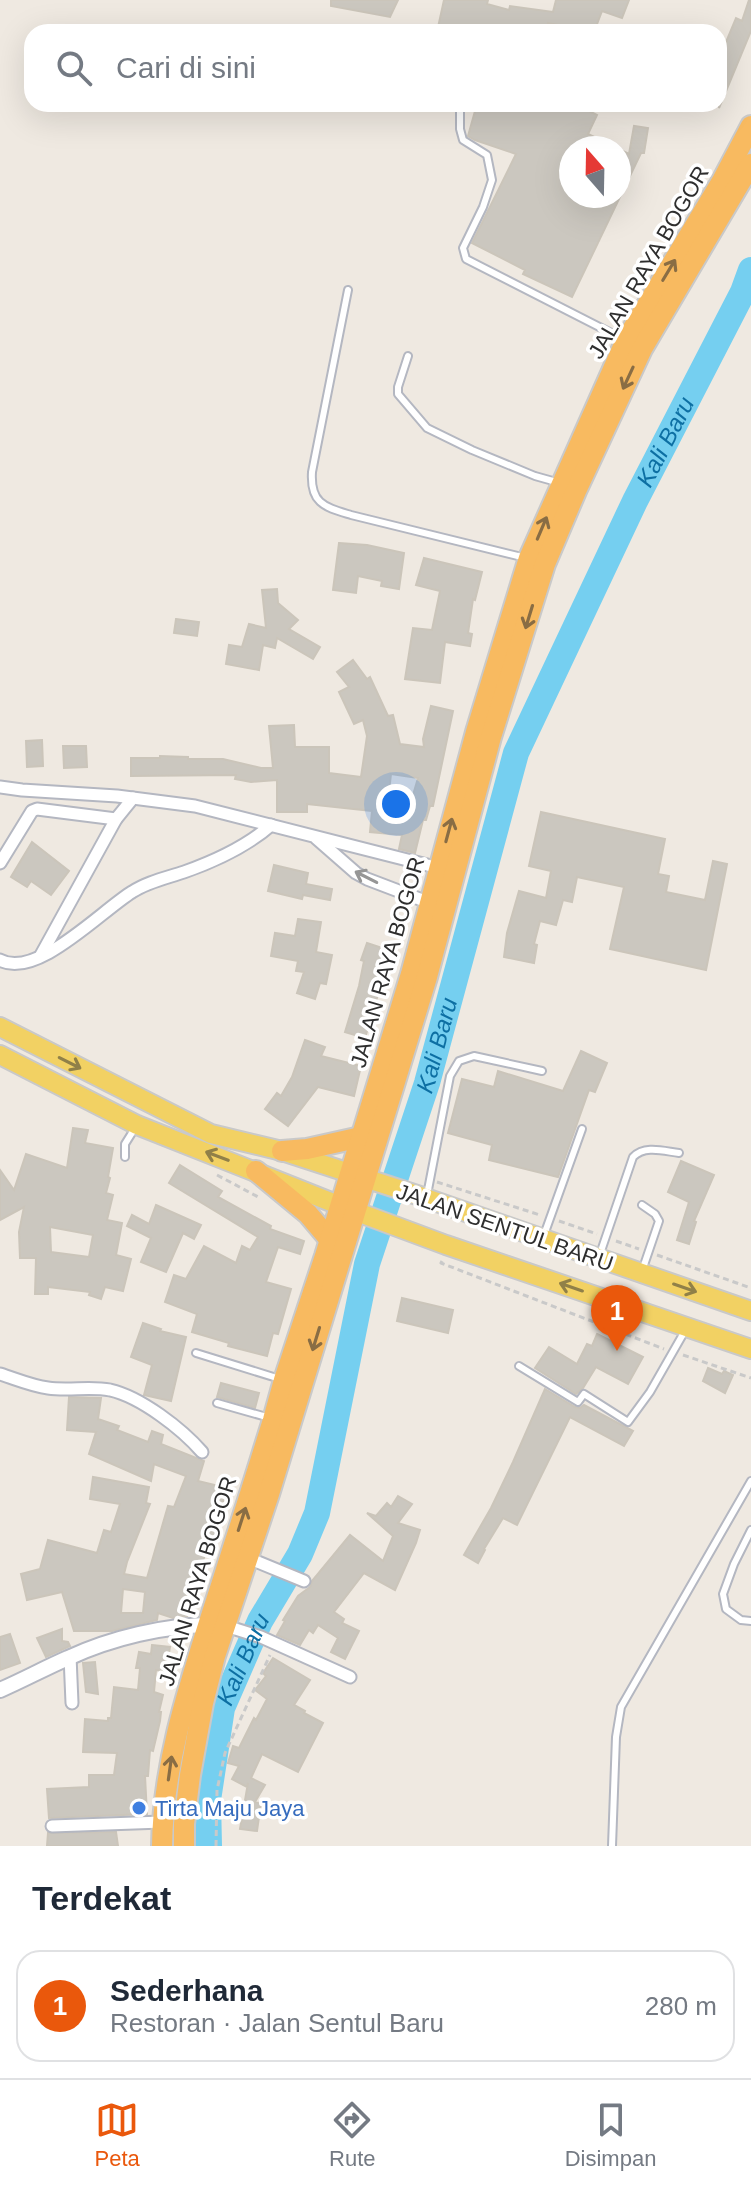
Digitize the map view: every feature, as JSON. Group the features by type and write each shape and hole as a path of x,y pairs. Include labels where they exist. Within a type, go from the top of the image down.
{"highway":[{"name":"JALAN RAYA BOGOR","path":"162,1846 171,1754 184,1702 255,1561 269,1494 427,977 465,802 529,558 561,483 751,126"},
{"name":"JALAN RAYA BOGOR","path":"365,1179 361,1137 411,974 439,868 491,737 545,564 634,345 751,164"},
{"path":"282,1151 361,1137"},
{"path":"256,1171 308,1214 330,1240"},
{"name":"JALAN RAYA BOGOR","path":"184,1846 190,1775 203,1703 273,1420 330,1240 353,1211"}],"main road":[{"name":"JALAN SENTUL BARU","path":"0,1027 211,1134 282,1151 365,1179 424,1192 543,1239 751,1311"},
{"name":"JALAN SENTUL BARU","path":"0,1055 137,1125 353,1211 751,1349"}],"street":[{"path":"0,787 195,806 439,868"},
{"path":"41,956 116,819 133,798"},
{"path":"0,863 37,809 116,819"},
{"path":"0,960 9,965 24,964 60,947 133,891 246,845 271,825"},
{"path":"312,835 356,873 430,903"},
{"path":"0,1374 50,1388 106,1389 122,1393 156,1413 194,1442 202,1452"},
{"path":"255,1561 299,1579"},
{"path":"0,1690 70,1656 141,1634 224,1627 261,1637 350,1677"},
{"path":"70,1656 72,1703"},
{"path":"52,1826 162,1822"}],"lane":[{"path":"460,112 463,140 487,155 492,170 483,207 463,248 466,259 634,345"},
{"path":"348,290 312,472 311,481 316,496 325,507 351,515 529,558"},
{"path":"408,356 398,394 427,428 535,476 561,483"},
{"path":"424,1192 450,1076 459,1061 474,1056 542,1071"},
{"path":"125,1157 125,1144 137,1125"},
{"path":"543,1239 582,1129"},
{"path":"598,1259 636,1152 646,1149 679,1153"},
{"path":"642,1205 659,1221 642,1273"},
{"path":"519,1366 578,1402 584,1394 628,1422 650,1392 688,1326"},
{"path":"196,1353 284,1380"},
{"path":"217,1403 273,1420"},
{"path":"612,1846 616,1737 621,1707 751,1481"},
{"path":"751,1530 723,1594 726,1609 741,1620 751,1621"}],"path":[{"path":"424,1192 439,1182 751,1288"},
{"path":"446,1245 441,1263 673,1352 751,1378"},
{"path":"216,1846 217,1790 225,1753 274,1644"}],"building":[{"path":"331,0 398,0 390,17 331,6"},
{"path":"444,0 488,0 487,4 509,10 510,6 553,12 556,0 629,0 622,18 602,11 597,24 439,24"},
{"path":"751,0 751,31 727,89 727,40 736,18 742,21"},
{"path":"475,112 591,112 597,115 588,134 592,136 559,136 559,208 615,208 572,297 523,274 525,270 472,243 516,154 468,136"},
{"path":"634,126 648,128 644,153 641,153 631,174"},
{"path":"339,543 404,553 399,589 381,586 382,581 358,576 356,593 333,590"},
{"path":"424,558 482,572 473,599 468,633 472,634 470,646 445,642 440,683 405,679 413,628 432,630 440,591 416,585"},
{"path":"277,589 278,603 298,620 289,629 320,647 313,659 277,638 275,648 263,645 259,670 226,664 229,645 242,647 249,624 266,628 262,590"},
{"path":"176,619 199,622 197,636 174,633"},
{"path":"353,660 367,679 370,677 388,716 393,715 400,744 424,747 431,706 453,711 433,806 430,806 426,820 423,820 415,853 399,849 402,835 370,832 372,811 307,804 307,812 277,812 277,780 251,782 235,779 236,775 131,776 131,758 160,756 223,759 273,768 269,726 294,725 295,747 329,747 329,773 361,777 367,736 363,720 354,724 339,692 349,687 337,672","holes":["391,774 418,778 408,812 387,810"]},
{"path":"42,740 43,766 27,767 26,741"},
{"path":"63,746 86,746 87,767 64,768"},
{"path":"541,812 665,839 658,874 669,876 666,892 705,900 713,861 727,864 706,970 610,949 624,887 577,877 572,902 563,900 556,925 540,921 534,944 537,945 534,963 504,957 519,891 546,898 551,871 529,866"},
{"path":"32,842 69,871 51,895 31,881 27,887 11,877"},
{"path":"274,865 308,873 306,884 332,889 330,900 303,895 302,899 268,891"},
{"path":"298,919 321,922 316,952 332,955 326,984 320,983 315,999 297,993 304,972 296,971 298,961 271,956 275,933 295,936"},
{"path":"367,943 391,951 365,1038 345,1032 359,986 364,961 361,960"},
{"path":"305,1040 325,1047 321,1056 361,1066 354,1096 318,1087 288,1126 265,1109 277,1093 281,1096 292,1077"},
{"path":"581,1051 607,1063 595,1092 589,1090 558,1177 489,1160 492,1145 448,1133 462,1079 494,1087 498,1071 563,1091"},
{"path":"73,1128 88,1130 85,1143 113,1148 106,1193 113,1195 107,1220 122,1223 116,1255 131,1259 123,1291 105,1287 101,1299 89,1295 90,1292 48,1287 48,1294 35,1294 36,1258 20,1258 19,1232 24,1207 0,1220 0,1170 14,1190 26,1154 67,1168","holes":["50,1227 93,1235 89,1257 51,1252"]},
{"path":"681,1161 714,1175 694,1221 689,1244 677,1240 689,1202 668,1192"},
{"path":"180,1165 222,1191 218,1197 271,1226 270,1229 304,1241 300,1254 278,1247 266,1282 291,1289 278,1334 273,1333 267,1356 192,1332 197,1314 165,1302 174,1275 186,1279 204,1246 236,1263 242,1246 250,1250 258,1237 169,1183"},
{"path":"156,1205 201,1225 194,1239 183,1233 166,1272 141,1262 151,1238 127,1226 132,1215 149,1224"},
{"path":"402,1298 453,1310 448,1333 397,1321"},
{"path":"143,1323 186,1337 171,1401 144,1395 152,1365 131,1357"},
{"path":"597,1334 643,1357 628,1384 596,1367 576,1394 535,1368 549,1347 577,1364 587,1344 592,1346"},
{"path":"708,1368 733,1375 725,1393 703,1381"},
{"path":"221,1383 259,1393 255,1408 217,1397"},
{"path":"545,1389 575,1407 584,1405 633,1431 624,1446 570,1417 517,1525 503,1518 478,1563 464,1555 491,1508"},
{"path":"69,1397 101,1398 98,1419 119,1426 117,1430 148,1442 152,1431 163,1435 161,1444 204,1461 198,1481 227,1488 213,1545 208,1544 199,1575 192,1574 187,1595 193,1597 187,1616 173,1618 158,1613 157,1620 112,1631 74,1631 62,1592 27,1600 21,1574 40,1569 48,1540 97,1553 104,1530 111,1532 120,1504 90,1499 93,1477 149,1487 146,1503 150,1504 124,1574 147,1578 168,1506 174,1507 186,1476 154,1464 151,1481 89,1454 96,1432 67,1430","holes":["123,1589 145,1592 143,1613 121,1613"]},
{"path":"398,1496 412,1504 398,1523 420,1530 416,1543 395,1590 364,1573 334,1612 344,1619 342,1623 359,1631 345,1659 331,1652 338,1638 318,1625 313,1633 309,1630 300,1645 277,1635 298,1596 310,1587 350,1535 383,1561 393,1536 367,1513 376,1516 387,1503 391,1507"},
{"path":"62,1629 62,1641 70,1646 46,1657 37,1638"},
{"path":"10,1634 20,1663 0,1670 0,1637"},
{"path":"152,1645 170,1647 166,1672 156,1670 154,1692 163,1695 153,1751 150,1750 148,1776 145,1776 147,1814 49,1818 47,1789 89,1787 89,1775 114,1775 117,1753 83,1752 85,1719 108,1721 111,1718 114,1687 138,1690 140,1668 136,1668 139,1652 151,1654"},
{"path":"273,1658 310,1680 294,1705 323,1723 298,1772 262,1754 251,1778 265,1785 255,1802 261,1803 257,1831 240,1829 248,1783 247,1787 232,1779 239,1766 228,1763 233,1746 239,1748 267,1699 255,1690 266,1676 263,1673"},
{"path":"95,1662 98,1694 86,1692 83,1663"},
{"path":"116,1832 118,1846 47,1846 48,1833"}],"waterway":[{"name":"Kali Baru","path":"209,1846 208,1800 222,1708 260,1621 300,1554 317,1513 367,1264 427,1083 516,753 635,501 743,292 751,270"}],"place":[{"name":"Sederhana","path":"617,1351"},
{"name":"Tirta Maju Jaya","path":"139,1808"}]}
